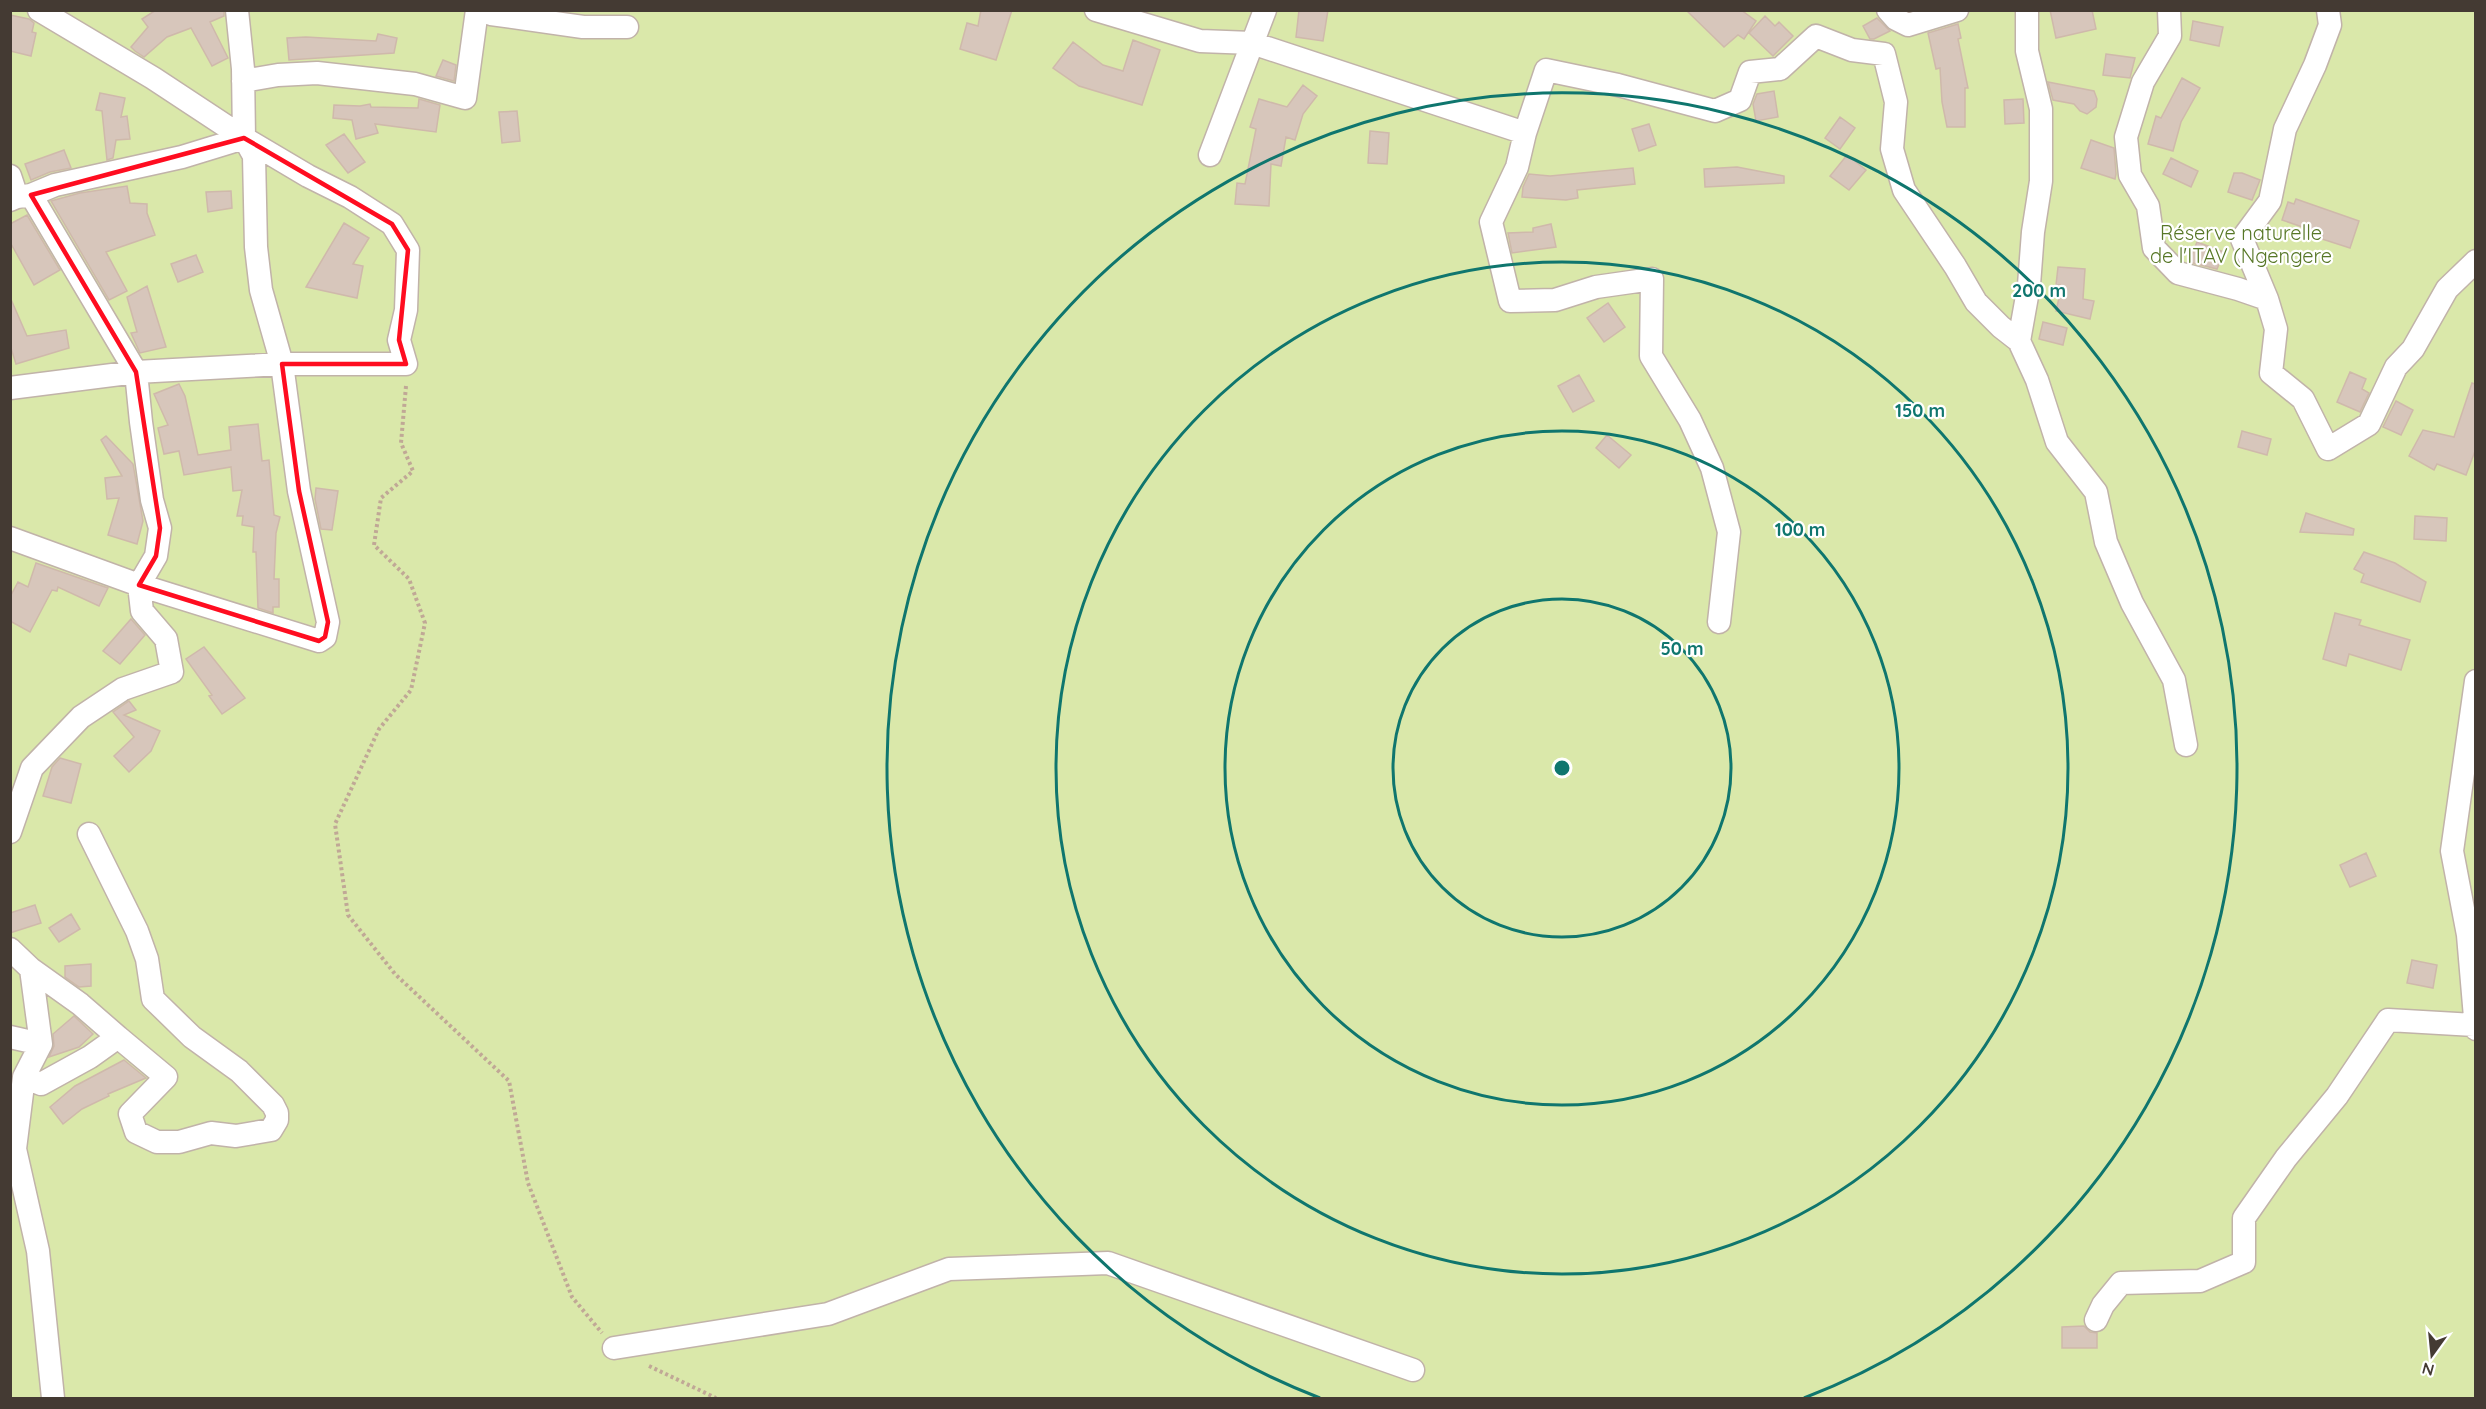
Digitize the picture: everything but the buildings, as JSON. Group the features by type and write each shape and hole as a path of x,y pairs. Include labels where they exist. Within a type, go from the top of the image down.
{"street":[{"path":"10,388 136,372 282,364 406,364 399,339 405,310 408,250 392,224 351,197 308,176 244,138 153,78 39,10"},
{"path":"10,538 139,585 319,641 325,637 328,622 300,490 282,364 261,290 256,247 255,156 244,138 243,81 237,10"},
{"path":"243,81 278,75 317,73 415,84 465,98 477,10"},
{"path":"489,10 491,14 583,27 627,27"},
{"path":"1096,10 1200,41 1252,43 1525,133"},
{"path":"1210,155 1265,10"},
{"path":"1888,10 1896,19 1908,25 1957,10"},
{"path":"2019,341 2029,285 2033,232 2041,181 2041,108 2027,51 2027,10"},
{"path":"2169,10 2170,36 2144,81 2126,137 2130,175 2148,206 2154,248 2178,273 2267,299"},
{"path":"2328,10 2330,25 2315,65 2285,129 2270,201 2242,239 2267,299 2276,329 2271,373 2303,399 2328,449 2369,424 2396,367 2413,350 2447,290 2475,261"},
{"path":"1719,622 1729,532 1712,468 1690,420 1651,356 1652,279 1596,287 1555,300 1510,301 1491,222 1517,167 1525,133 1546,70 1618,85 1715,111 1740,100 1750,72 1780,69 1816,36 1852,50 1884,54 1896,102 1892,149 1904,190 1955,266 1976,302 2019,341 2037,380 2057,442 2096,492 2106,542 2132,603 2174,680 2186,745"},
{"path":"10,832 32,768 81,717 123,689 172,672 166,639 142,611 139,585 156,556 160,528 152,500 136,372 17,192 182,156 244,138"},
{"path":"2096,1320 2103,1305 2121,1283 2200,1281 2244,1262 2244,1218 2286,1158 2337,1096 2388,1020 2475,1027 2468,935 2452,851 2475,681"},
{"path":"10,949 31,969 80,1004 166,1077 130,1114 136,1132 157,1142 179,1142 211,1134 236,1136 271,1130 278,1113 273,1105 239,1071 192,1037 153,999 147,959 137,931 89,834"},
{"path":"31,969 41,1044 24,1077 15,1149 38,1251 53,1398"},
{"path":"10,1037 41,1044"},
{"path":"24,1077 41,1084 90,1057 118,1037"},
{"path":"614,1348 828,1314 949,1269 1107,1263 1413,1370"}],"path":[{"path":"406,364 401,443 413,471 381,498 374,545 409,579 424,623 411,690 379,729 334,824 348,915 396,974 509,1081 528,1183 572,1297 614,1348 716,1398"}],"highlighted area":[{"path":"244,138 392,224 408,250 399,340 406,364 282,364 299,491 328,622 325,637 319,641 139,585 156,556 160,528 136,372 31,195"}],"green space":[{"name":"Réserve naturelle de l'ITAV (Ngengere","path":"10,11 2475,11 2475,1398 11,1398"}]}
